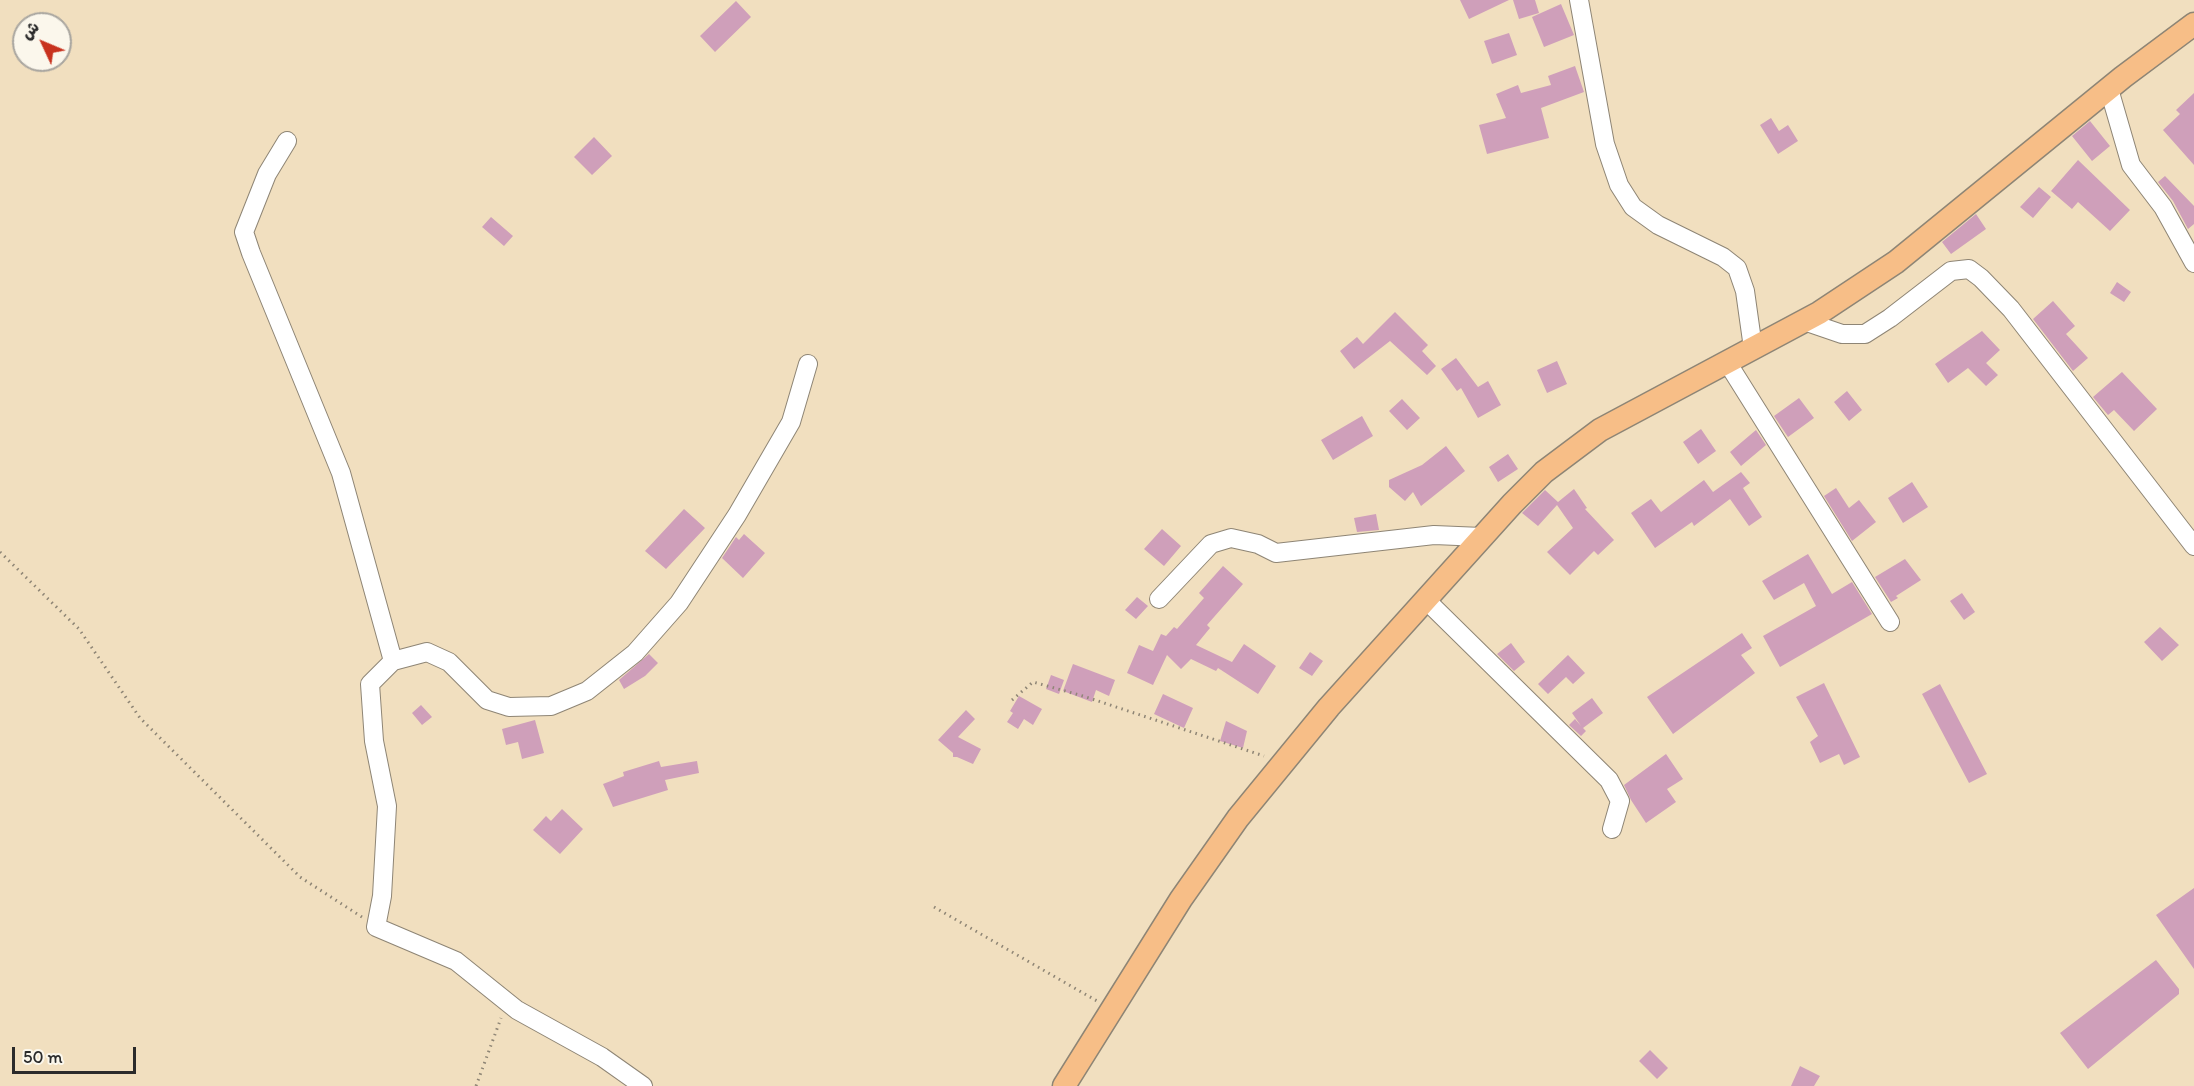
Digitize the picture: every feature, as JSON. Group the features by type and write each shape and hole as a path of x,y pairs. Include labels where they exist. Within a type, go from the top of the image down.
{"main road":[{"path":"1064,1086 1180,899 1238,818 1329,706 1544,472 1600,430 1804,321 1896,262 2109,89 2194,24"}],"street":[{"path":"1579,0 1605,144 1619,185 1633,207 1658,225 1723,257 1737,268 1745,291 1753,348"},
{"path":"2109,89 2131,165 2163,207 2194,263"},
{"path":"287,141 267,174 244,232 341,473 393,661"},
{"path":"1804,321 1842,334 1865,334 1890,318 1951,270 1969,269 1981,278 2010,309 2194,546"},
{"path":"1727,362 1890,622"},
{"path":"643,1086 602,1057 517,1010 456,961 376,927 382,896 387,806 374,741 370,684 393,661 427,652 449,662 487,700 509,707 551,706 587,691 635,653 685,593 737,515 791,422 808,364"},
{"path":"1159,599 1211,543 1231,538 1258,544 1276,553 1434,535 1482,537"},
{"path":"1426,600 1609,780 1620,801 1612,829"}],"path":[{"path":"0,552 79,629 140,718 300,877 376,927"},
{"path":"1012,700 1033,682 1083,696 1283,763"},
{"path":"934,907 1111,1010"},
{"path":"476,1086 508,1003"}],"building":[{"path":"1460,0 1509,0 1469,19"},
{"path":"1513,0 1535,0 1539,13 1519,19"},
{"path":"736,1 751,17 715,52 700,36"},
{"path":"1561,4 1574,35 1544,47 1532,17"},
{"path":"1509,33 1517,55 1492,64 1484,41"},
{"path":"1575,66 1584,92 1541,108 1549,138 1487,154 1479,125 1506,118 1496,94 1518,85 1521,93 1551,85 1548,76"},
{"path":"2194,93 2194,165 2163,130 2180,114 2176,110"},
{"path":"1771,118 1779,131 1788,125 1798,141 1778,154 1760,125"},
{"path":"2090,121 2110,146 2092,161 2072,136"},
{"path":"594,137 612,156 592,175 574,157"},
{"path":"2078,160 2130,210 2110,231 2078,202 2072,209 2051,191"},
{"path":"2165,176 2194,206 2194,224 2188,229 2173,201 2158,182"},
{"path":"2039,187 2051,197 2033,218 2020,207"},
{"path":"1976,214 1986,229 1951,254 1942,242"},
{"path":"491,217 513,236 504,246 482,227"},
{"path":"2117,282 2131,292 2124,302 2110,293"},
{"path":"2053,301 2075,326 2066,334 2088,358 2073,371 2033,319"},
{"path":"1395,312 1428,345 1422,351 1436,366 1427,375 1390,341 1354,369 1340,351 1357,337 1363,344"},
{"path":"1982,331 2000,350 1986,363 1998,375 1986,386 1968,368 1948,383 1935,364"},
{"path":"1456,358 1478,387 1488,381 1501,405 1478,418 1461,388 1457,391 1441,369"},
{"path":"1557,361 1567,384 1547,393 1537,370"},
{"path":"2122,372 2157,409 2134,431 2114,410 2108,415 2093,397"},
{"path":"1847,391 1862,410 1849,421 1834,402"},
{"path":"1799,398 1814,418 1788,437 1774,416"},
{"path":"1402,399 1420,418 1407,430 1389,411"},
{"path":"1362,416 1373,436 1333,460 1321,440"},
{"path":"1701,429 1716,451 1698,464 1683,442"},
{"path":"1756,430 1766,445 1741,466 1730,452"},
{"path":"1446,446 1465,471 1421,506 1413,492 1405,501 1389,487 1389,480 1422,465"},
{"path":"1508,454 1518,469 1498,482 1489,467"},
{"path":"1741,472 1750,483 1743,488 1762,517 1749,526 1730,499 1694,526 1692,522 1655,548 1631,513 1651,499 1661,512 1704,480 1713,492"},
{"path":"1912,482 1928,507 1903,523 1888,498"},
{"path":"1836,488 1849,508 1859,500 1876,522 1852,541 1824,496"},
{"path":"1574,489 1587,508 1585,509 1614,540 1598,555 1594,551 1570,575 1547,552 1573,528 1557,505 1538,526 1522,513 1545,490 1558,502"},
{"path":"684,509 705,528 666,569 645,551"},
{"path":"1376,514 1379,530 1357,532 1354,518"},
{"path":"1162,529 1181,546 1164,566 1144,549"},
{"path":"744,534 765,553 743,578 722,558 736,537 739,540"},
{"path":"1808,554 1832,594 1852,582 1872,614 1780,667 1763,636 1816,606 1804,583 1774,600 1762,581"},
{"path":"1905,559 1921,580 1896,596 1898,598 1891,602 1875,577"},
{"path":"1223,566 1243,584 1207,625 1210,628 1196,645 1232,662 1244,644 1276,666 1258,694 1218,668 1216,671 1191,659 1181,669 1167,655 1153,685 1127,673 1139,645 1153,651 1161,634 1166,636 1174,627 1177,629 1204,598 1199,593"},
{"path":"1962,593 1975,612 1964,620 1950,601"},
{"path":"1137,597 1148,606 1136,619 1125,610"},
{"path":"2160,627 2179,645 2162,661 2144,642"},
{"path":"1742,633 1752,648 1741,655 1755,673 1673,734 1647,697"},
{"path":"1511,643 1525,662 1514,671 1497,654"},
{"path":"1310,652 1323,661 1312,676 1299,668"},
{"path":"649,654 658,663 645,676 624,689 619,680"},
{"path":"1568,655 1585,673 1573,684 1566,677 1548,694 1538,684"},
{"path":"1073,664 1115,680 1109,696 1096,690 1092,702 1063,691"},
{"path":"1051,675 1064,680 1059,694 1046,689"},
{"path":"1824,683 1860,757 1844,765 1839,754 1820,763 1810,742 1818,736 1796,697"},
{"path":"1940,684 1987,774 1969,783 1922,694"},
{"path":"1163,694 1193,708 1184,728 1154,714"},
{"path":"1019,696 1042,709 1033,725 1024,719 1018,729 1007,722 1013,713 1010,711"},
{"path":"1592,698 1603,713 1583,728 1586,731 1581,736 1569,725 1575,719 1581,726 1572,713"},
{"path":"421,705 432,717 422,725 412,713"},
{"path":"966,710 975,719 958,737 981,749 973,764 953,757 953,753 938,740"},
{"path":"535,720 544,753 522,759 518,742 506,745 502,729"},
{"path":"1226,721 1247,731 1243,748 1220,741"},
{"path":"1666,754 1683,779 1667,789 1676,802 1646,823 1624,785"},
{"path":"659,761 661,767 697,761 699,773 665,780 668,790 613,807 603,784 624,776 623,772"},
{"path":"562,809 583,829 560,854 533,830 546,816 551,821"},
{"path":"2194,888 2194,969 2156,915"},
{"path":"2156,960 2179,989 2179,994 2088,1069 2060,1033"},
{"path":"1650,1050 1668,1068 1657,1079 1639,1061"},
{"path":"1800,1066 1820,1076 1814,1086 1791,1086"}]}
